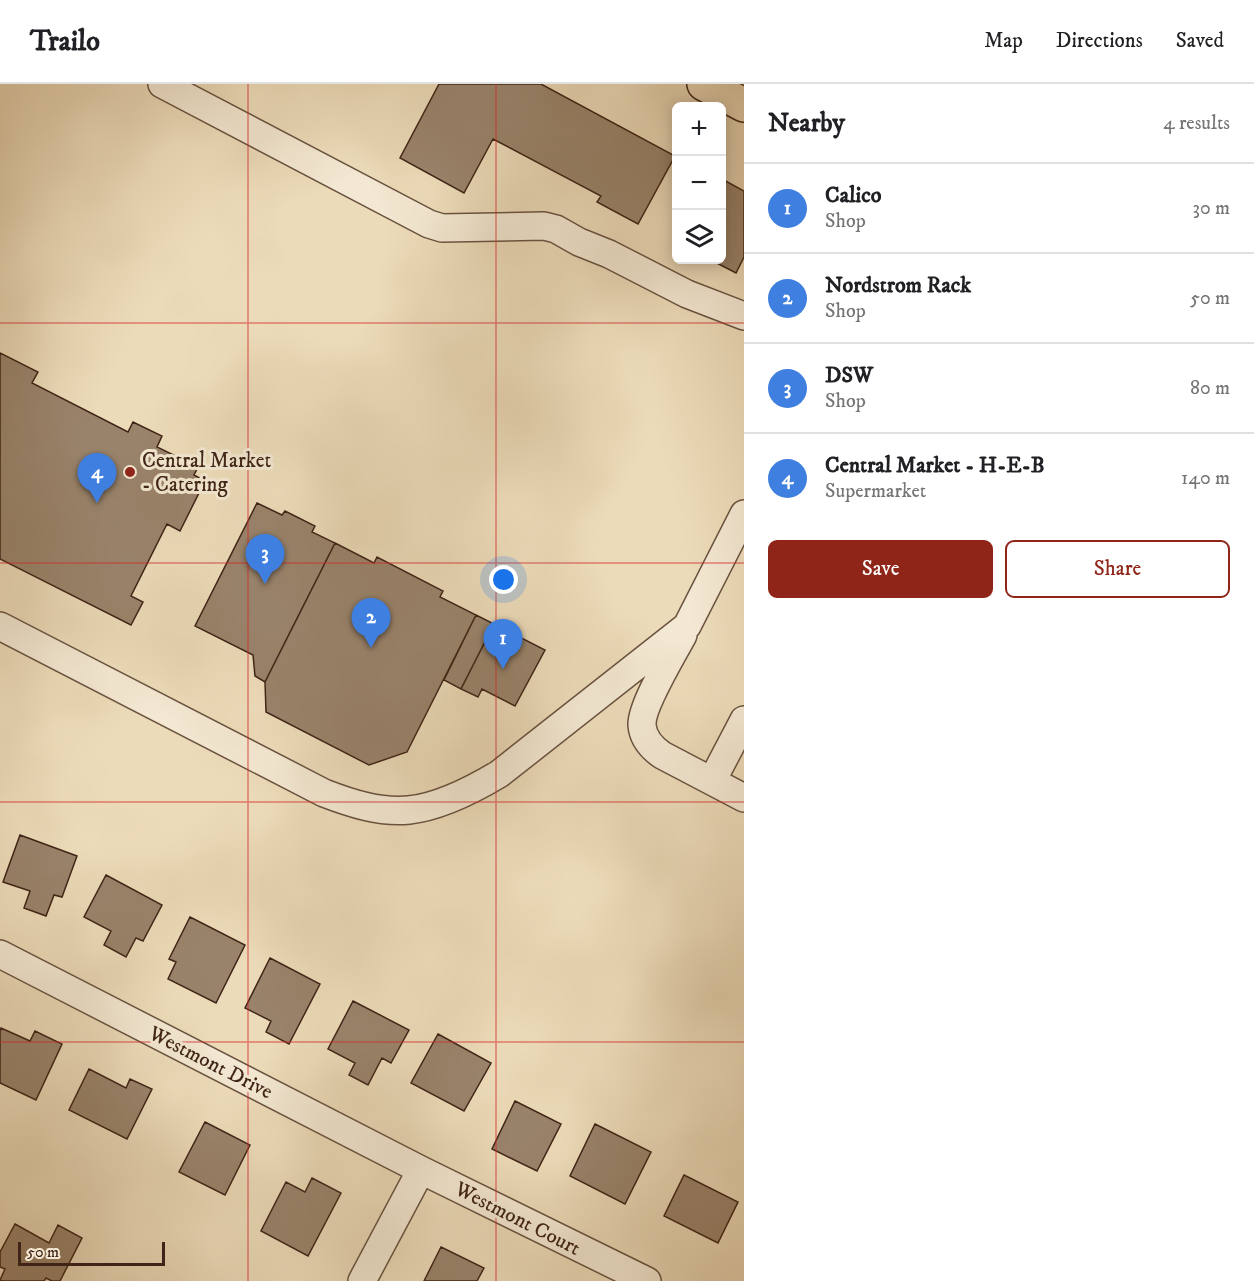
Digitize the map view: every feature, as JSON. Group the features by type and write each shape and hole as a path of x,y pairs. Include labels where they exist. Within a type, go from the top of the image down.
{"main road":[{"path":"704,84 744,105"}],"street":[{"path":"162,84 429,224 442,228 544,226 609,254 687,294 744,316"},
{"path":"744,514 649,699 642,725 645,738 652,749 744,798"},
{"path":"0,626 324,793 352,804 381,809 409,810 435,804 460,794 499,774 687,626"},
{"path":"712,781 744,720"},
{"name":"Westmont Drive","path":"0,954 421,1170"},
{"path":"362,1281 421,1170"},
{"name":"Westmont Court","path":"421,1170 647,1281"}],"building":[{"path":"439,84 541,84 672,154 672,162 638,224 597,202 601,196 493,139 464,193 400,158"},
{"path":"726,181 744,191 744,257 736,273 719,264 726,264"},
{"path":"0,353 38,372 32,383 128,432 133,422 162,436 157,447 198,467 194,475 205,481 180,531 167,524 131,596 143,602 131,625 0,559"},
{"path":"257,503 282,515 285,511 315,526 312,532 335,543 265,682 255,676 253,655 195,626"},
{"path":"335,543 374,563 377,557 443,591 440,597 476,615 407,752 369,765 266,712 265,682"},
{"path":"476,615 494,624 461,689 444,680"},
{"path":"494,624 545,650 515,706 482,689 478,697 461,689"},
{"path":"20,835 77,856 62,897 54,895 46,916 24,908 30,891 3,882"},
{"path":"106,875 162,905 143,941 136,938 126,957 104,945 111,931 84,917"},
{"path":"190,917 245,945 216,1003 168,979 176,962 169,959"},
{"path":"270,958 320,984 289,1044 266,1032 271,1021 245,1008"},
{"path":"353,1001 409,1030 391,1063 382,1058 368,1085 349,1075 355,1063 328,1049"},
{"path":"1,1028 30,1041 35,1031 62,1044 36,1100 0,1083"},
{"path":"438,1034 491,1063 464,1111 411,1083"},
{"path":"89,1069 126,1088 130,1079 152,1089 127,1139 69,1110"},
{"path":"515,1101 561,1124 537,1171 492,1149"},
{"path":"205,1122 250,1145 225,1195 179,1172"},
{"path":"595,1124 651,1152 625,1204 570,1176"},
{"path":"684,1175 738,1202 718,1243 664,1216"},
{"path":"312,1178 341,1193 308,1256 261,1231 286,1182 305,1192"},
{"path":"15,1224 49,1243 58,1225 82,1238 60,1281 46,1278 44,1281 0,1280 5,1269 0,1267 0,1252"},
{"path":"441,1247 484,1268 477,1281 424,1281"}],"place":[{"name":"Central Market - Catering","path":"130,472"},
{"name":"Central Market - H-E-B","path":"97,503"},
{"name":"DSW","path":"265,584"},
{"name":"Nordstrom Rack","path":"371,648"},
{"name":"Calico","path":"503,669"}]}
